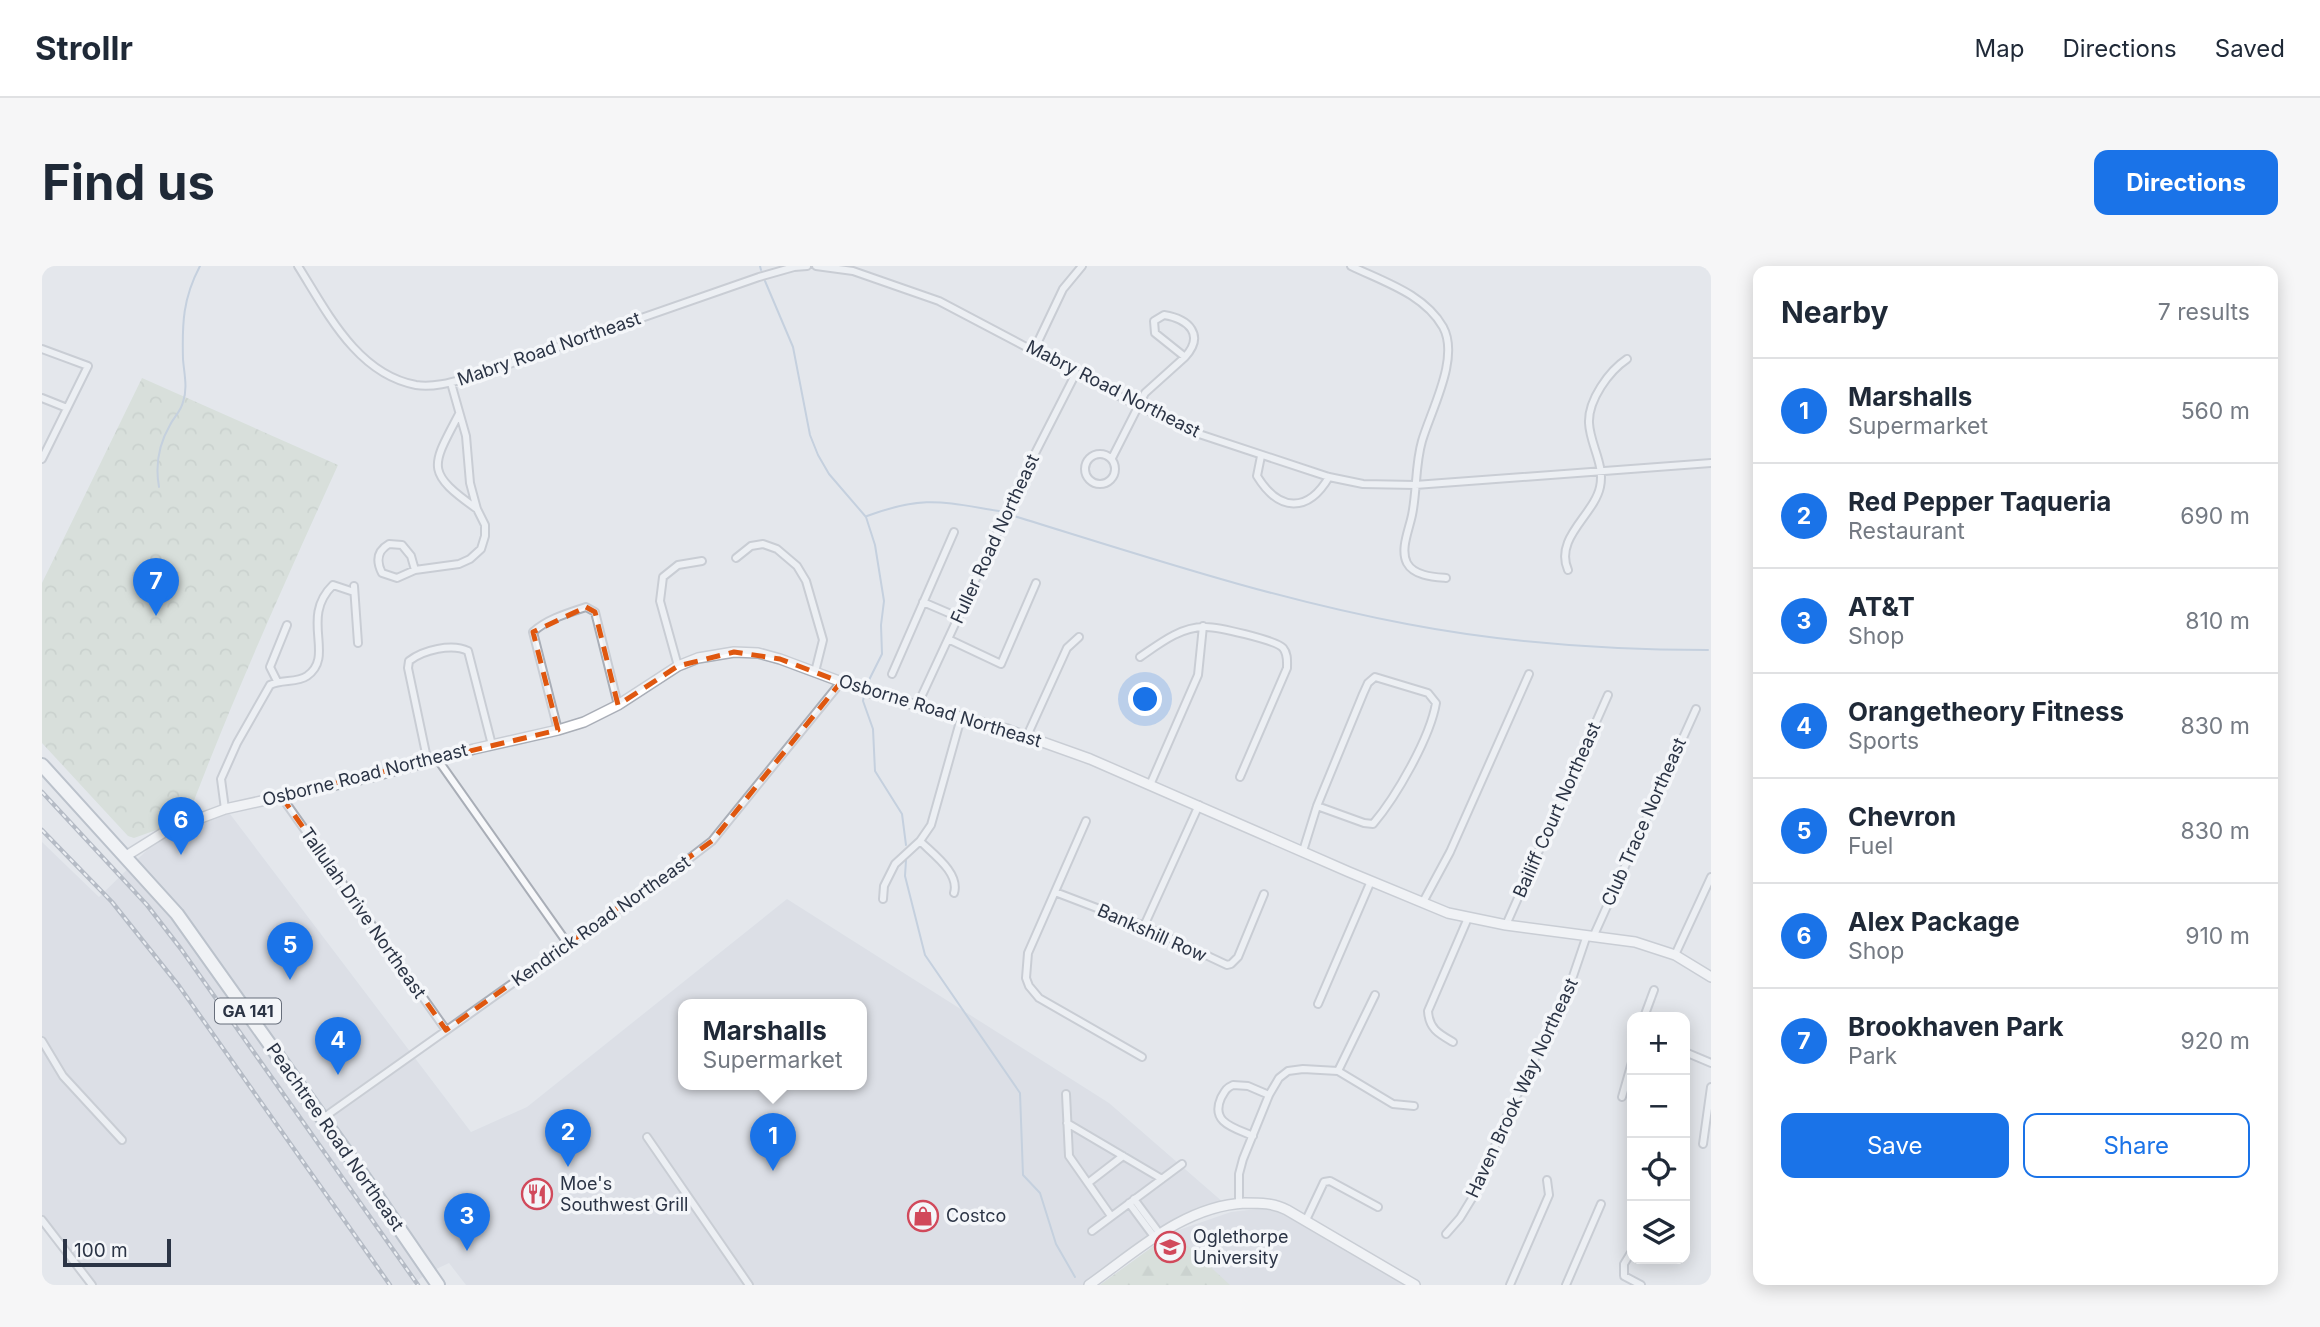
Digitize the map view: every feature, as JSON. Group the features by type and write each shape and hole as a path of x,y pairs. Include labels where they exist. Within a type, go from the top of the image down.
{"highway":[{"name":"Peachtree Road Northeast","path":"42,765 177,914 438,1285"}],"street":[{"name":"Mabry Road Northeast","path":"298,266 361,356 395,379 418,386 451,383 532,358 759,277 807,266"},
{"name":"Mabry Road Northeast","path":"816,266 853,269 939,301 1138,406 1199,434 1329,477 1363,484 1415,485 1711,463"},
{"path":"1034,350 1063,289 1082,266"},
{"path":"1351,266 1420,300 1433,311 1445,330 1449,353 1421,443 1415,498 1405,544 1407,563 1422,574 1446,578"},
{"path":"1112,458 1098,454 1091,457 1085,467 1086,477 1098,484 1110,481 1116,473 1112,458 1145,393 1185,357 1195,343 1195,335 1191,329 1171,316 1159,316 1154,321 1154,332 1185,357"},
{"path":"42,349 88,366 42,458"},
{"path":"1568,569 1564,562 1566,547 1598,493 1601,471 1589,422 1591,409 1611,371 1627,359"},
{"name":"Fuller Road Northeast","path":"917,706 1025,473 1076,373"},
{"path":"415,570 411,556 402,545 389,544 380,551 380,570 397,578 415,570 459,564 470,559 481,549 485,536 485,525 472,491 466,436 451,383"},
{"path":"42,398 67,408"},
{"path":"459,414 440,450 437,466 444,484 477,509"},
{"path":"1261,456 1257,476 1269,490 1288,502 1304,504 1315,497 1329,477"},
{"path":"461,498 472,491"},
{"path":"892,674 954,532"},
{"path":"736,558 751,546 763,544 777,549 797,566 806,580 822,640 815,672"},
{"path":"678,666 660,601 663,578 678,565 702,561"},
{"path":"1400,568 1407,563"},
{"path":"948,639 1002,664 1036,583"},
{"path":"225,809 221,779 237,743 270,685 277,681 303,678 316,668 320,660 316,623 318,609 333,584 354,589 358,643"},
{"path":"923,602 958,617"},
{"path":"558,730 533,632 540,626 586,607 595,612 618,705"},
{"path":"277,681 270,667 288,625"},
{"path":"1140,657 1173,635 1203,626 1280,644 1285,651 1287,668 1240,777"},
{"path":"1150,785 1198,675 1203,626"},
{"path":"1027,736 1067,648 1079,637"},
{"path":"492,745 468,651 434,650 416,655 409,661 408,668 433,762 568,944"},
{"name":"Osborne Road Northeast","path":"126,856 166,831 225,809 433,762 558,730 584,722 618,705 678,666 698,658 734,652 758,653 874,694 1027,736 1199,805 1448,913 1506,925 1635,942 1675,955 1711,976"},
{"path":"1423,902 1450,852 1529,674"},
{"path":"1303,851 1317,806 1368,684 1376,677 1382,677 1428,692 1436,703 1433,717 1402,783 1373,824 1317,806"},
{"name":"Kendrick Road Northeast","path":"323,1118 660,881 712,841 844,683"},
{"name":"Bailiff Court Northeast","path":"1506,925 1608,695"},
{"name":"Club Trace Northeast","path":"1591,935 1696,709"},
{"path":"883,899 887,879 895,863 920,841 931,825 961,718"},
{"name":"Tallulah Drive Northeast","path":"281,796 446,1030"},
{"path":"1144,926 1199,805"},
{"path":"1086,821 1028,953 1025,966 1029,986 1039,998 1142,1057"},
{"path":"920,841 953,876 956,886 954,893"},
{"path":"1675,955 1711,877"},
{"path":"1318,1004 1371,881"},
{"name":"Bankshill Row","path":"1055,892 1144,926 1221,964 1231,964 1241,948 1264,894"},
{"path":"1453,1042 1432,1027 1428,1011 1468,918"},
{"name":"Haven Brook Way Northeast","path":"1446,1234 1460,1218 1479,1187 1505,1120 1569,988 1591,935"},
{"path":"1646,1012 1654,990"},
{"path":"1338,1071 1375,995"},
{"path":"42,1041 62,1076 122,1140"},
{"path":"1690,1054 1711,1063"},
{"path":"1238,1204 1239,1174 1253,1136 1269,1095 1279,1078 1288,1072 1303,1069 1338,1071 1393,1104 1414,1106"},
{"path":"1622,1097 1628,1075"},
{"path":"1253,1136 1224,1124 1219,1117 1219,1104 1225,1090 1233,1085 1248,1086 1269,1095"},
{"path":"1703,1144 1711,1087"},
{"path":"1066,1094 1069,1156 1111,1216"},
{"path":"1067,1123 1162,1179"},
{"path":"647,1137 749,1285"},
{"path":"1088,1183 1123,1157"},
{"path":"1092,1231 1182,1164"},
{"path":"1510,1285 1549,1195 1547,1180"},
{"path":"1306,1220 1324,1182 1330,1181 1378,1207"},
{"path":"1131,1201 1158,1236"},
{"path":"1089,1285 1186,1217 1216,1207 1238,1204 1278,1205 1415,1285"},
{"path":"1566,1285 1601,1204"},
{"path":"42,1220 92,1285"},
{"path":"1627,1260 1623,1276 1641,1285"}],"highlighted area":[{"path":"586,607 595,612 618,705 678,666 734,652 780,659 841,682 712,841 446,1030 281,796 558,730 533,632"}],"shaded area":[{"path":"227,810 471,1132 527,1107 787,899 1109,1103 1224,1203 1163,1229 1085,1285 466,1285 449,1263 426,1274 412,1285 92,1285 42,1216 42,842 99,897 148,846 194,826 187,819"},
{"path":"1280,1209 1341,1243 1405,1285 1100,1285 1173,1232 1231,1212"}],"green space":[{"path":"142,378 338,465 241,685 187,819 134,838 128,836 42,743 42,583"},
{"name":"Oglethorpe University","path":"1173,1232 1230,1285 1100,1285"}],"waterway":[{"path":"159,487 157,471 161,447 184,397 183,322 190,289 200,266"},
{"path":"760,266 761,270"},
{"path":"765,281 793,347 810,435 818,455 829,474 866,517 875,545 884,601 882,654 866,686"},
{"path":"867,516 904,505 933,502 999,511"},
{"path":"1014,516 1258,589 1407,624 1557,644 1708,650"},
{"path":"864,695 863,701 873,729 875,771 902,814 906,845"},
{"path":"906,860 905,876 925,955 1020,1093 1023,1175 1040,1193 1056,1244 1075,1277"}],"railway":[{"path":"42,792 147,905 181,949 418,1285"},
{"path":"42,830 112,902 179,986 390,1285"}],"place":[{"name":"Brookhaven Park","path":"156,616"},
{"name":"Alex Package","path":"181,855"},
{"name":"Chevron","path":"290,980"},
{"name":"Orangetheory Fitness","path":"338,1075"},
{"name":"Red Pepper Taqueria","path":"568,1167"},
{"name":"Marshalls","path":"773,1171"},
{"name":"Moe's Southwest Grill","path":"537,1194"},
{"name":"Costco","path":"923,1216"},
{"name":"Oglethorpe University","path":"1170,1247"},
{"name":"AT&T","path":"467,1251"}]}
